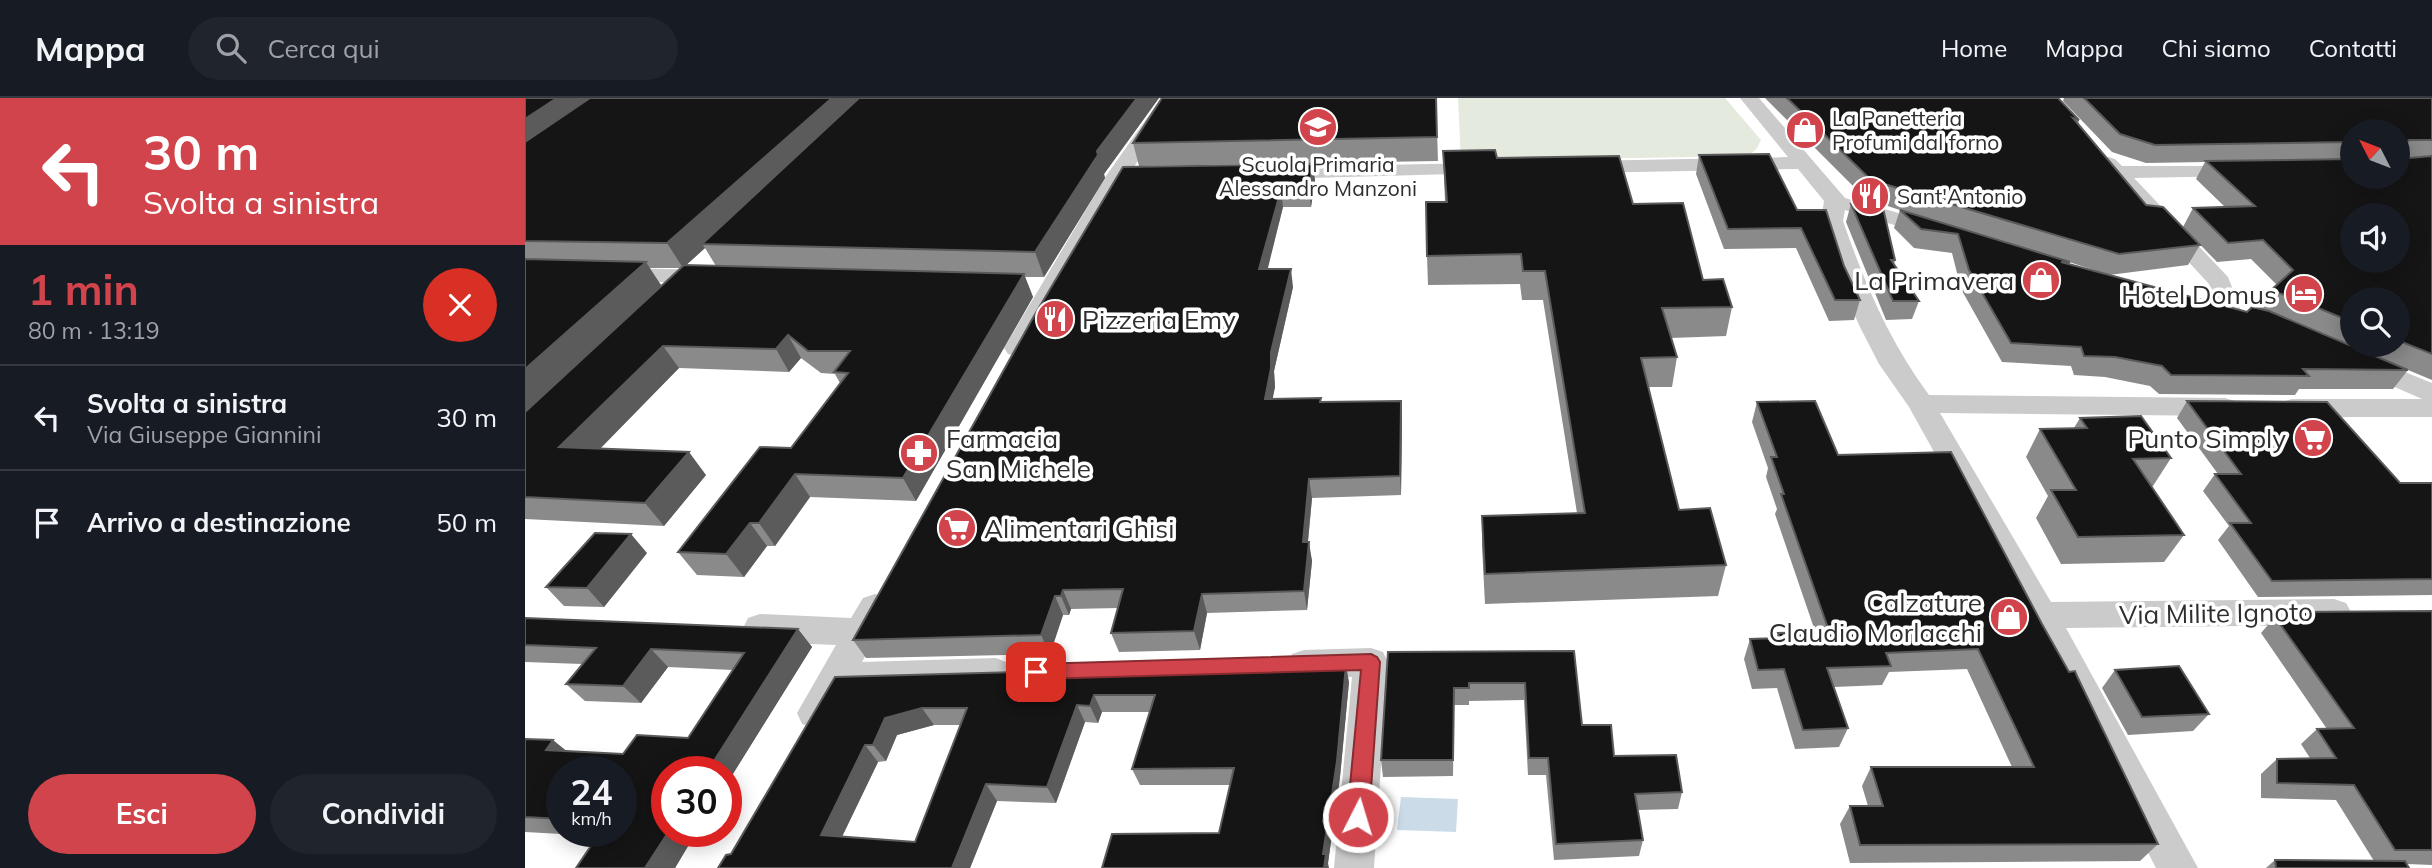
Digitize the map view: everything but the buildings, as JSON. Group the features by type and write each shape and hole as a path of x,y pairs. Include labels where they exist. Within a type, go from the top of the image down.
{"street":[{"path":"1005,371 1040,287 1131,176 1170,98"},
{"path":"1749,98 1835,200 1955,237"},
{"path":"2089,144 2220,282 2230,313"},
{"path":"1567,167 1806,163"},
{"path":"1254,174 1500,169"},
{"path":"2116,172 2269,169"},
{"path":"1835,200 1832,221 1853,285 1873,327 1892,363 1921,404 2042,615 2178,868"},
{"path":"672,295 712,258"},
{"path":"595,275 733,278"},
{"path":"2348,357 2432,393"},
{"path":"1921,404 2432,408"},
{"path":"801,737 887,586"},
{"name":"Via Milite Ignoto","path":"2042,615 2364,612"},
{"path":"729,627 862,632"},
{"path":"1273,665 1371,662 1354,868"},
{"path":"836,677 1022,672"}],"shaded area":[{"path":"1458,98 1725,98 1761,140 1749,156 1461,161"}],"water":[{"path":"1401,797 1458,799 1456,832 1397,830"}],"place":[{"name":"Scuola Primaria Alessandro Manzoni","path":"1318,127"},
{"name":"La Panetteria Profumi dal forno","path":"1805,130"},
{"name":"Sant'Antonio","path":"1870,196"},
{"name":"La Primavera","path":"2041,280"},
{"name":"Hotel Domus","path":"2304,294"},
{"name":"Pizzeria Emy","path":"1055,319"},
{"name":"Punto Simply","path":"2313,438"},
{"name":"Farmacia San Michele","path":"919,453"},
{"name":"Alimentari Ghisi","path":"957,528"},
{"name":"Calzature Claudio Morlacchi","path":"2009,617"}],"route":[{"path":"1036,672 1371,662 1358,817"}]}
